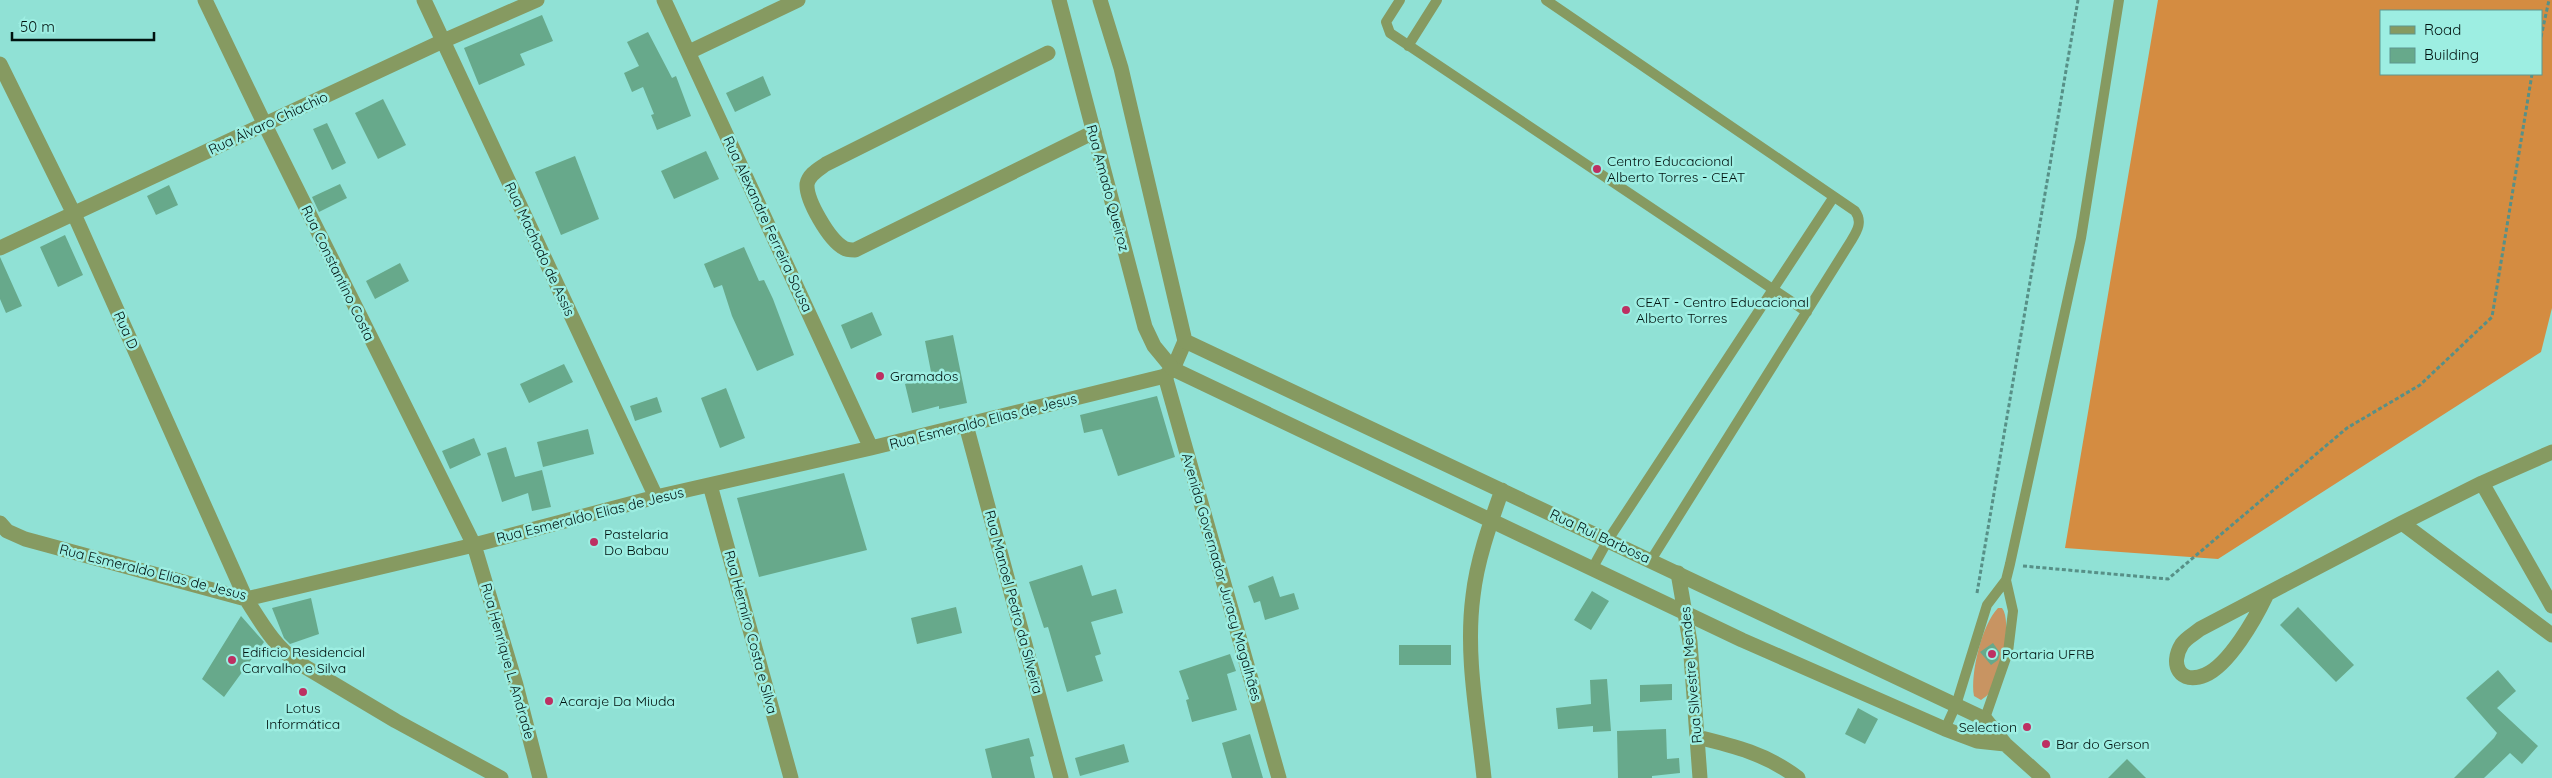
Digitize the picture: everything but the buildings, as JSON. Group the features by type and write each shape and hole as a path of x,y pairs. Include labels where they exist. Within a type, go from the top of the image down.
{"street":[{"name":"Rua Constantino Costa","path":"205,0 265,126 474,545"},
{"name":"Rua Machado de Assis","path":"424,0 656,497"},
{"name":"Rua Álvaro Chiachio","path":"0,248 265,126 443,41 538,0"},
{"name":"Rua Alexandre Ferreira Sousa","path":"664,0 870,448"},
{"path":"689,52 798,0"},
{"name":"Rua Amado Queiroz","path":"1059,0 1145,327 1169,373"},
{"path":"1100,0 1121,68 1185,341 1169,373 1491,521 1686,614 1945,729 1977,740 2005,744"},
{"path":"1048,53 826,164 810,176 807,184 809,192 824,228 844,248 855,250 1094,132"},
{"name":"Rua D","path":"0,64 74,214 246,599 272,639 287,655 297,662 396,721 501,778"},
{"name":"Rua Rui Barbosa","path":"1185,341 1985,719 2005,744 2043,778"},
{"name":"Rua Esmeraldo Elias de Jesus","path":"4,527 25,539 246,599 474,545 656,497 966,425 1169,373"},
{"name":"Avenida Governador Juracy Magalhães","path":"1169,373 1279,778"},
{"name":"Rua Manoel Pedro da Silveira","path":"966,425 1061,778"},
{"path":"2266,596 2251,625 2219,666 2207,674 2196,678 2183,675 2176,668 2176,657 2183,642 2200,629 2402,523 2482,483 2552,452"},
{"path":"2482,483 2552,606"},
{"name":"Rua Hermiro Costa e Silva","path":"710,485 791,778"},
{"path":"1484,778 1471,646 1471,618 1476,580 1491,521 1502,490"},
{"path":"2402,523 2552,635"},
{"name":"Rua Henrique L. Andrade","path":"474,545 519,694 540,778"},
{"name":"Rua Silvestre Mendes","path":"1678,573 1686,614 1700,778"},
{"path":"1697,737 1761,755 1780,764 1798,778"}],"lane":[{"path":"1400,0 1386,25 1390,34 1807,312"},
{"path":"1408,46 1438,0"},
{"path":"1546,0 1833,198 1855,211 1859,216 1858,228 1651,560"},
{"path":"1945,729 1956,705 1987,605 2006,580 2010,564 2081,238 2119,0"},
{"path":"1592,569 1608,540 1833,198"},
{"path":"1977,740 2008,652 2013,611 2006,580"}],"path":[{"path":"1975,601 2078,0"},
{"path":"2542,32 2550,0"},
{"path":"2010,564 2168,580 2347,428 2420,385 2492,317 2532,75"}],"shaded area":[{"path":"2158,0 2552,0 2552,308 2541,352 2218,559 2065,548"},
{"path":"1998,608 2002,608 2005,615 2006,637 2004,650 1994,685 1981,700 1974,696 1973,687 1978,650 1987,625"}],"place":[{"name":"Centro Educacional Alberto Torres - CEAT","path":"1597,169"},
{"name":"CEAT - Centro Educacional Alberto Torres","path":"1626,310"},
{"name":"Gramados","path":"880,376"},
{"name":"Pastelaria Do Babau","path":"594,542"},
{"name":"Portaria UFRB","path":"1992,654"},
{"name":"Edificio Residencial Carvalho e Silva","path":"232,660"},
{"name":"Lotus Informática","path":"303,692"},
{"name":"Acaraje Da Miuda","path":"549,701"},
{"name":"Selection","path":"2027,727"},
{"name":"Bar do Gerson","path":"2046,744"}]}
